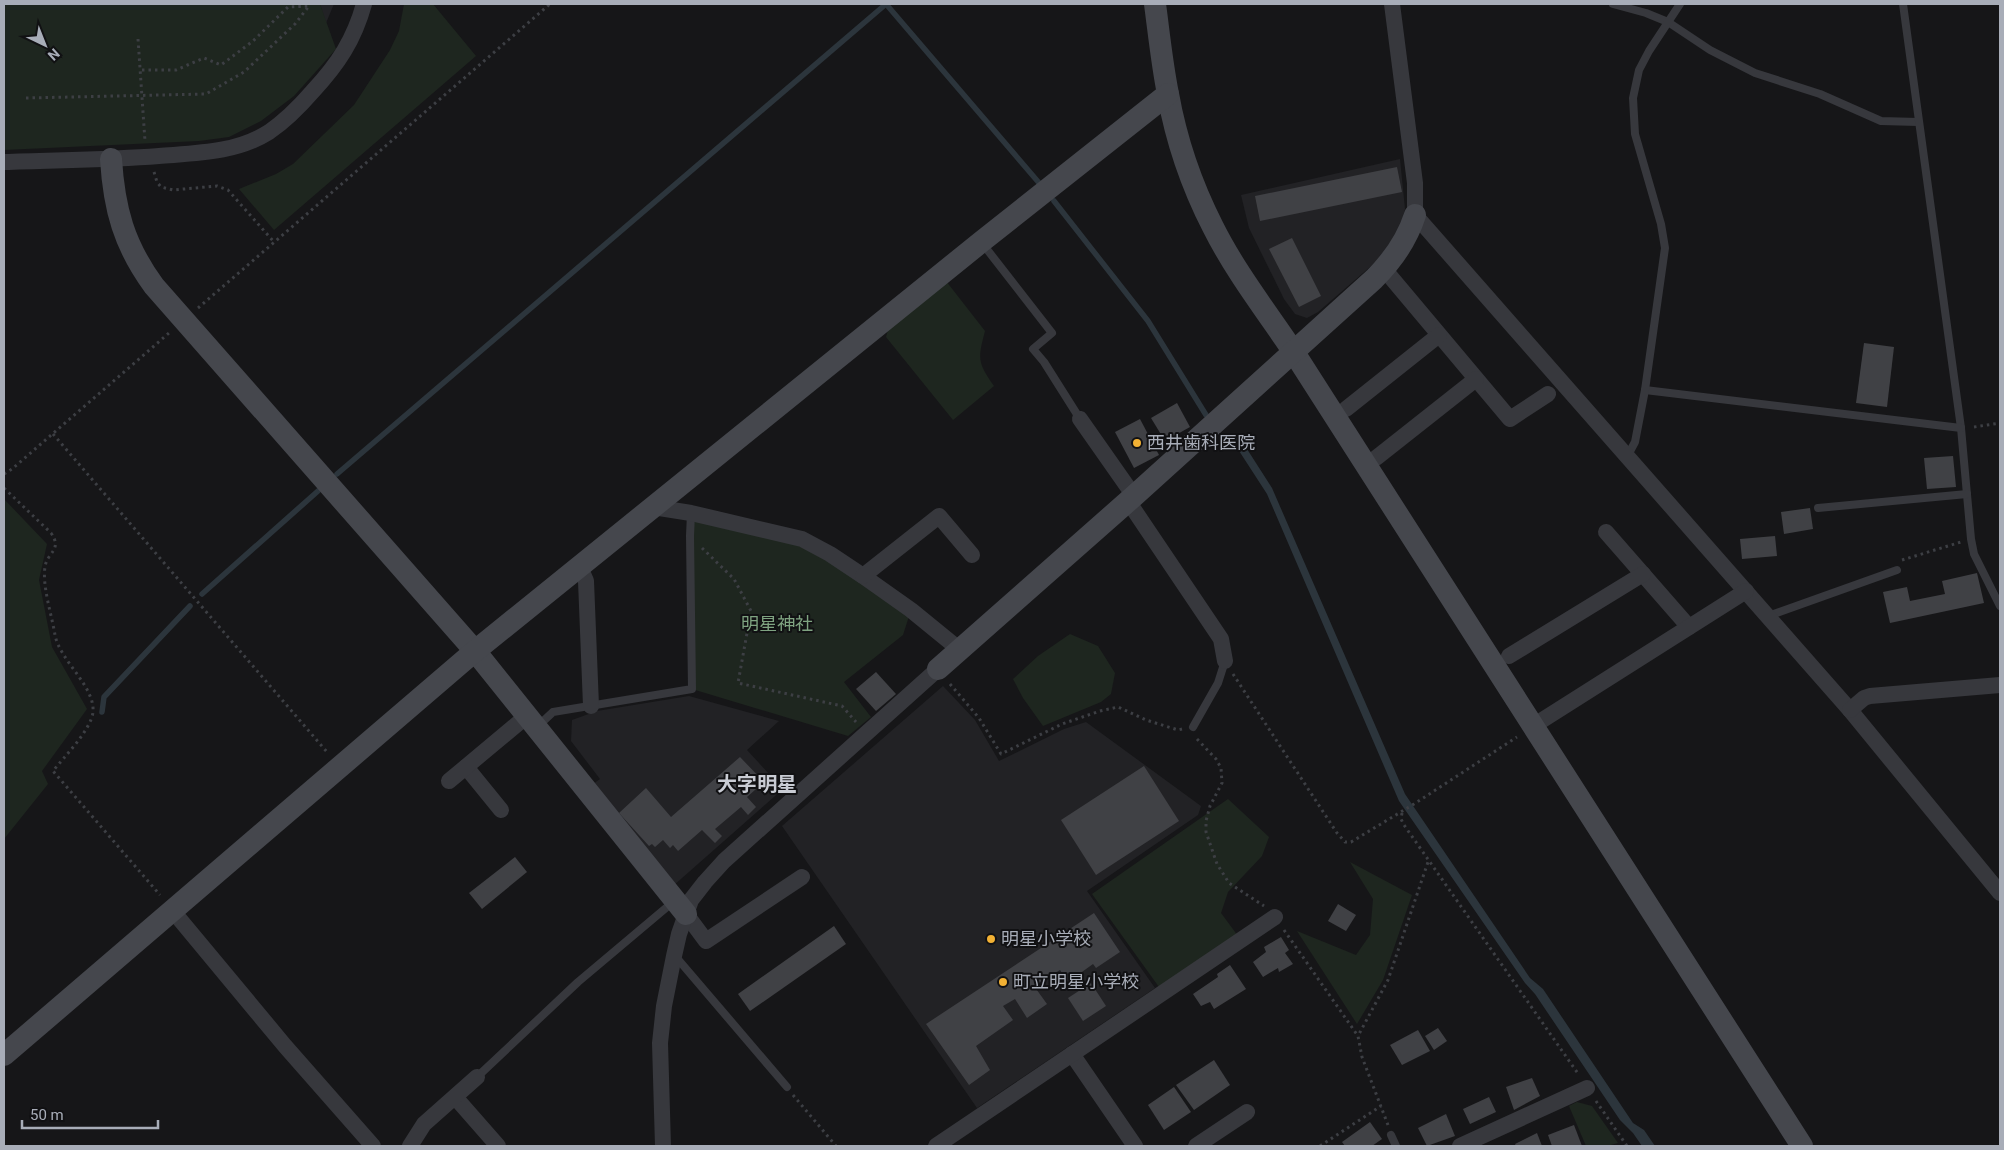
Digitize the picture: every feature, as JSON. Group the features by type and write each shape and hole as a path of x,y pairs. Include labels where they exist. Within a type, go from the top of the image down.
{"street":[{"path":"4,162 111,159 209,152 230,148 268,132 289,116 307,98 342,58 352,38 364,4"},
{"path":"1155,4 1168,94 1186,159 1213,227 1802,1146"},
{"path":"663,1146 660,1043 680,907 724,861 1131,498 1384,269 1404,240 1415,215 1416,200 1392,4"},
{"path":"4,1055 476,650 981,242 1168,94"},
{"path":"111,159 116,208 132,254 154,286 476,650 706,941 802,877"},
{"path":"1415,215 1628,455 1850,710 2000,893"},
{"path":"1384,269 1510,419 1548,394"},
{"path":"1346,409 1440,335"},
{"path":"1376,458 1476,379"},
{"path":"1080,419 1221,639 1225,661"},
{"path":"653,507 691,513 802,539 830,554 912,610 960,650"},
{"path":"863,576 939,516 972,555"},
{"path":"1606,532 1689,627"},
{"path":"580,567 586,580 591,706"},
{"path":"1507,657 1643,574"},
{"path":"1533,726 1746,591"},
{"path":"1850,710 1864,698 1870,696 2000,685"},
{"path":"449,781 466,767 533,721"},
{"path":"466,767 501,810"},
{"path":"172,910 285,1046 373,1146"},
{"path":"936,1146 1275,917"},
{"path":"1072,1054 1134,1146"},
{"path":"410,1146 424,1124 477,1077"},
{"path":"1460,1146 1587,1088"},
{"path":"454,1097 498,1146"},
{"path":"1196,1146 1247,1112"}],"lane":[{"path":"1613,4 1646,13 1668,22 1710,50 1755,73 1820,94 1881,121 1918,122"},
{"path":"1628,455 1635,442 1645,390 1665,248 1661,224 1635,134 1633,98 1639,70 1649,51 1680,4"},
{"path":"1903,4 1961,428 1971,539 1974,554 2000,606"},
{"path":"981,242 1052,333 1033,349 1044,362 1080,419"},
{"path":"1645,390 1961,428"},
{"path":"1818,508 1967,494"},
{"path":"533,721 552,712 692,689 691,513"},
{"path":"1768,616 1897,570"},
{"path":"1193,727 1218,683 1225,661"},
{"path":"477,1077 578,982 680,907"},
{"path":"674,956 787,1087"},
{"path":"1391,1135 1396,1146"}],"path":[{"path":"4,474 53,434 550,4"},
{"path":"26,98 206,94 244,72 294,24 309,6 288,7 253,41 221,65 204,58 176,70 139,70"},
{"path":"138,39 146,157 154,170 157,182 161,187 173,190 217,186 228,190 274,242"},
{"path":"1961,428 2000,423"},
{"path":"53,434 339,766"},
{"path":"4,488 51,533 55,540 56,546 45,566 45,582 57,643 93,702 93,714 88,726 53,771 172,910"},
{"path":"690,536 734,579 751,611 738,683 842,706 866,734"},
{"path":"1897,570 1899,561 1971,539"},
{"path":"1225,661 1345,842 1351,842 1402,812 1533,726"},
{"path":"938,670 979,718 1001,754 1062,724 1118,706 1146,720 1178,730 1193,727 1198,741 1216,759 1221,768 1222,783 1210,806 1206,821 1206,832 1217,864 1229,883 1262,904 1275,917 1358,1036 1362,1057 1391,1135"},
{"path":"1402,812 1401,819 1404,825 1428,862 1627,1146"},
{"path":"1358,1036 1388,980 1428,862"},
{"path":"787,1087 836,1146"},
{"path":"1320,1146 1381,1106"}],"shaded area":[{"path":"320,4 334,4 326,23"},
{"path":"1400,159 1405,209 1400,231 1385,254 1318,312 1307,318 1295,314 1284,299 1249,228 1241,195"},
{"path":"1238,435 1272,488 1405,794 1530,978 1543,989 1633,1123 1644,1130 1655,1146 1642,1146 1633,1133 1620,1120 1535,994 1525,983 1399,801 1267,494 1232,440"},
{"name":"明星小学校","path":"943,686 975,720 999,761 1064,729 1086,722 1201,806 1198,815 1087,891 1155,988 977,1108 782,826"},
{"path":"689,696 779,721 747,750 783,789 673,886 589,787 600,779 571,741 572,720 597,711"}],"green space":[{"path":"4,4 320,4 336,49 294,96 261,121 229,137 199,141 4,150"},
{"path":"404,4 433,4 476,56 274,230 239,189 276,174 293,164 354,105 390,50 399,31"},
{"path":"946,281 985,331 980,360 984,371 994,386 953,420 886,337 888,330"},
{"path":"4,499 47,544 39,580 52,647 87,709 42,771 48,784 4,839"},
{"name":"明星神社","path":"691,513 802,539 911,610 903,635 844,682 871,717 848,736 692,689"},
{"path":"1070,634 1098,646 1115,673 1111,694 1101,702 1043,726 1023,698 1013,679 1038,656"},
{"path":"1228,799 1269,837 1262,856 1228,892 1221,913 1238,936 1159,987 1092,894"},
{"path":"1350,862 1412,895 1383,980 1357,1024 1297,931 1356,955 1370,935 1373,899"},
{"path":"1577,1102 1592,1106 1618,1143 1607,1146 1586,1146 1569,1106"}],"building":[{"path":"1397,167 1402,192 1260,221 1255,196"},
{"path":"1292,238 1321,296 1299,307 1269,249"},
{"path":"1864,343 1894,347 1887,407 1856,403"},
{"path":"1177,403 1190,427 1165,441 1151,418"},
{"name":"西井歯科医院","path":"1140,419 1159,455 1134,468 1115,432"},
{"path":"1953,456 1956,487 1927,489 1924,458"},
{"path":"1810,508 1813,529 1784,534 1781,512"},
{"path":"1775,536 1777,556 1742,559 1740,539"},
{"path":"1977,573 1984,603 1890,623 1883,592 1907,587 1910,601 1945,594 1942,581"},
{"path":"876,672 896,694 876,711 856,689"},
{"path":"740,757 764,782 747,797 756,807 748,815 741,807 715,829 722,836 715,843 702,830 678,851 673,845 670,848 663,840 655,847 652,844 649,846 619,813 646,788 671,817"},
{"path":"1144,766 1179,821 1096,875 1061,820"},
{"path":"515,857 527,872 482,909 469,893"},
{"path":"1338,904 1356,915 1346,931 1328,921"},
{"path":"1094,913 1120,952 1096,968 1093,964 1068,982 1060,970 1034,986 1047,1004 1027,1018 1015,999 1003,1006 1013,1020 976,1046 990,1070 969,1085 926,1024"},
{"path":"834,926 846,944 750,1011 738,994"},
{"path":"1281,937 1289,950 1285,953 1293,964 1279,972 1278,968 1263,977 1253,962 1266,952 1264,947"},
{"path":"1230,965 1246,989 1214,1009 1210,1002 1201,1006 1193,994 1218,977 1217,974"},
{"path":"1091,983 1106,1006 1083,1021 1068,998"},
{"path":"1438,1028 1447,1041 1434,1050 1425,1036"},
{"path":"1418,1030 1430,1051 1402,1065 1390,1045"},
{"path":"1214,1060 1230,1085 1194,1110 1176,1085"},
{"path":"1532,1078 1540,1096 1514,1110 1506,1087"},
{"path":"1174,1087 1191,1112 1164,1130 1148,1105"},
{"path":"1489,1097 1496,1112 1470,1124 1463,1109"},
{"path":"1446,1114 1455,1136 1427,1146 1418,1128"},
{"path":"1370,1122 1382,1139 1372,1146 1345,1146 1342,1142"},
{"path":"1574,1125 1582,1146 1552,1146 1548,1135"},
{"path":"1537,1133 1542,1146 1516,1146 1515,1144"}],"waterway":[{"path":"886,4 1040,184"},
{"path":"337,474 886,4"},
{"path":"1054,201 1148,321 1206,415"},
{"path":"202,594 318,491"},
{"path":"102,712 104,697 190,606"}],"place":[{"name":"西井歯科医院","path":"1137,443"},
{"name":"明星小学校","path":"991,939"},
{"name":"町立明星小学校","path":"1003,982"}],"district":[{"name":"大字明星","path":"757,784"}]}
